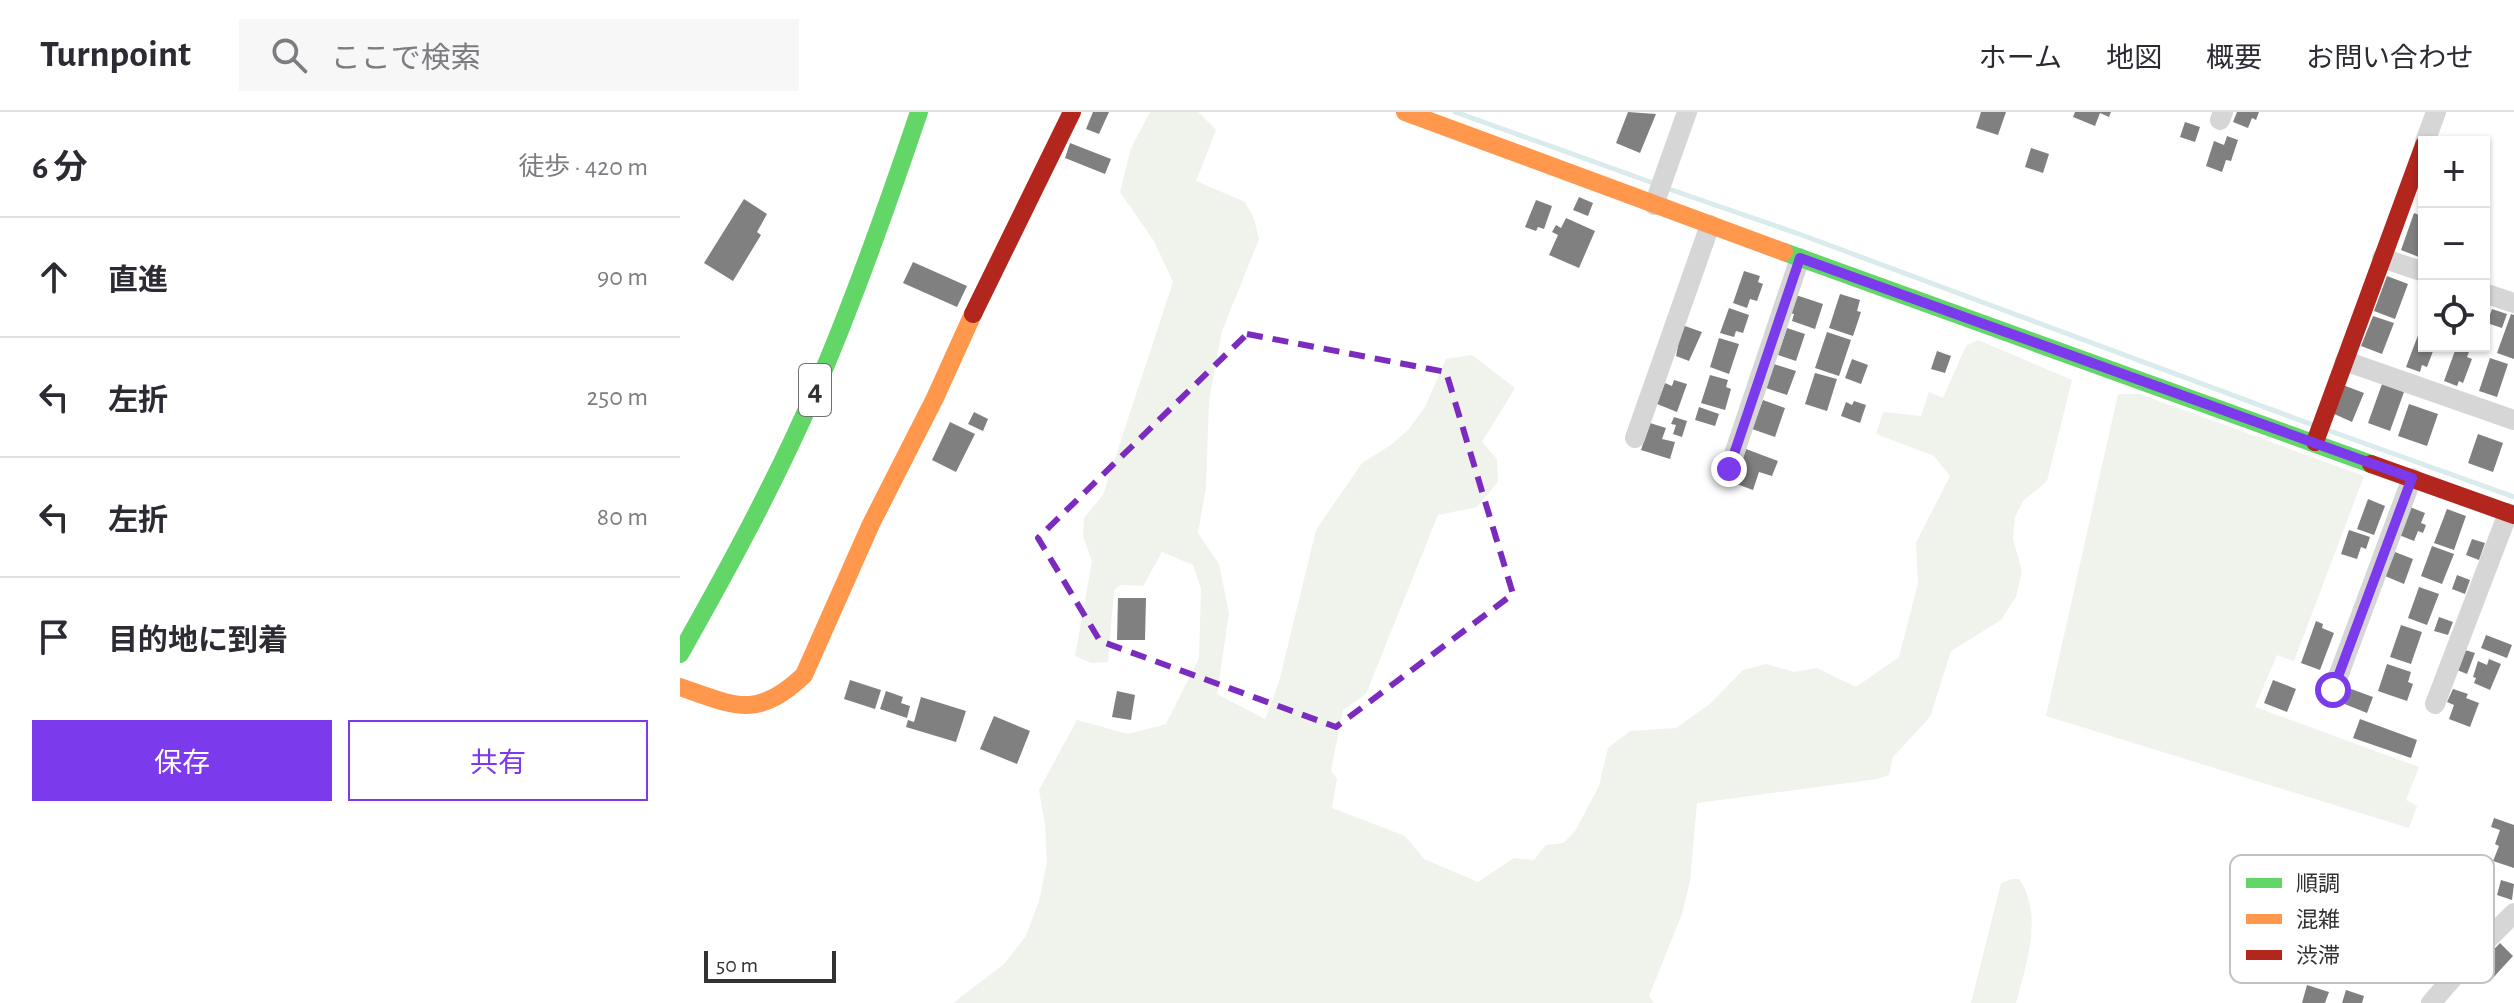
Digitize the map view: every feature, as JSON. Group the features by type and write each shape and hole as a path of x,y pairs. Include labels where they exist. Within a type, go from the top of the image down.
{"main road":[{"name":"4","path":"680,654 726,570 813,395 885,214 919,112"},
{"path":"680,687 741,707 754,707 790,690 804,675 871,524 1072,112"},
{"path":"1405,112 1658,192 1710,225 1800,258 2319,432 2412,478 2511,514"},
{"path":"2319,432 2418,159"}],"street":[{"path":"1658,192 1687,112"},
{"path":"2427,136 2436,112"},
{"path":"1635,438 1710,225"},
{"path":"1729,469 1800,258"},
{"path":"2382,258 2418,270"},
{"path":"2490,295 2514,303"},
{"path":"2345,361 2514,420"},
{"path":"2333,690 2412,478"},
{"path":"2435,704 2511,514"},
{"path":"2494,933 2514,913"},
{"path":"2431,1003 2448,983"}],"highlighted area":[{"path":"1247,334 1446,372 1513,594 1336,727 1100,641 1038,538"}],"shaded area":[{"path":"1150,112 1198,112 1216,130 1196,181 1245,202 1254,219 1259,239 1222,331 1209,400 1206,487 1198,533 1219,564 1229,613 1217,694 1265,719 1279,682 1316,530 1362,463 1408,430 1425,407 1446,359 1472,355 1515,388 1482,442 1497,459 1498,482 1477,507 1438,515 1366,694 1343,710 1331,771 1337,779 1332,808 1405,836 1424,859 1478,882 1514,858 1534,860 1546,845 1563,843 1575,831 1599,786 1608,748 1630,731 1676,728 1711,703 1743,670 1766,664 1794,672 1817,668 1856,687 1899,657 1918,583 1916,543 1950,476 1934,456 1876,434 1883,412 1921,416 1929,392 1943,398 1966,346 1978,340 2072,380 2047,481 2023,501 2015,517 2013,539 2022,571 2016,597 2001,620 1951,651 1930,717 1893,757 1889,775 1697,803 1690,881 1682,914 1649,996 1654,1003 953,1003 1004,964 1026,936 1039,901 1047,862 1039,790 1077,720 1128,734 1166,724 1199,658 1201,588 1193,565 1162,552 1143,586 1121,585 1114,590 1108,662 1091,663 1075,656 1092,561 1083,536 1084,518 1103,495 1173,282 1154,241 1120,192 1131,148"},
{"path":"2118,394 2140,394 2364,476 2294,661 2277,655 2255,707 2419,767 2406,800 2417,806 2409,828 2046,716"},
{"path":"2019,879 2026,893 2032,924 2028,956 2016,1003 1971,1003 2001,883"}],"building":[{"path":"1093,112 1109,112 1099,134 1086,129"},
{"path":"1628,112 1656,114 1640,153 1616,143"},
{"path":"1981,112 2006,112 1998,135 1976,128"},
{"path":"2075,112 2111,112 2109,117 2100,113 2095,126 2073,117"},
{"path":"2237,112 2259,112 2248,128 2233,122"},
{"path":"2185,122 2200,127 2195,142 2180,137"},
{"path":"2227,136 2238,140 2231,161 2226,160 2222,172 2206,166 2214,141 2224,145"},
{"path":"1070,143 1111,159 1105,174 1065,158"},
{"path":"2031,148 2049,154 2043,173 2025,167"},
{"path":"1579,197 1593,203 1588,216 1573,210"},
{"path":"744,199 767,214 757,232 761,235 733,281 704,263"},
{"path":"1536,200 1552,206 1544,229 1538,227 1536,231 1525,227"},
{"path":"2414,213 2418,215 2418,257 2401,250"},
{"path":"1566,218 1595,231 1579,268 1549,255 1558,235 1552,232 1556,225 1561,228"},
{"path":"913,262 967,286 957,307 903,283"},
{"path":"1744,271 1760,276 1758,282 1763,284 1757,301 1750,299 1747,308 1733,303"},
{"path":"2387,276 2408,284 2395,319 2374,311"},
{"path":"1840,294 1860,300 1857,311 1861,312 1853,336 1829,328"},
{"path":"1796,295 1823,304 1815,329 1792,321 1794,314 1790,313"},
{"path":"1729,308 1749,315 1743,333 1736,331 1734,337 1720,333"},
{"path":"2492,309 2507,314 2502,328 2490,324"},
{"path":"2511,314 2514,315 2514,359 2497,353"},
{"path":"2373,316 2394,323 2382,354 2361,346"},
{"path":"1682,325 1702,332 1689,361 1676,356"},
{"path":"1787,328 1805,334 1796,361 1778,355"},
{"path":"1827,332 1851,340 1839,376 1815,368"},
{"path":"2418,335 2418,352 2433,352 2427,367 2422,365 2420,372 2406,367"},
{"path":"1719,338 1739,344 1729,374 1710,367"},
{"path":"1937,351 1951,356 1945,373 1931,369"},
{"path":"2455,352 2469,352 2467,357 2472,359 2463,383 2459,381 2457,386 2444,381"},
{"path":"2490,358 2508,364 2497,397 2479,391"},
{"path":"1852,359 1868,365 1861,384 1845,378"},
{"path":"1774,364 1796,371 1787,395 1766,388"},
{"path":"1815,373 1837,379 1827,411 1805,404"},
{"path":"1710,375 1728,380 1726,387 1731,389 1725,410 1701,403"},
{"path":"1674,380 1687,384 1677,412 1657,404 1665,383 1672,386"},
{"path":"2382,384 2404,392 2390,431 2368,423"},
{"path":"2343,385 2364,393 2352,422 2332,413"},
{"path":"1763,400 1785,408 1775,437 1752,429"},
{"path":"1854,401 1866,405 1860,423 1841,416 1846,402 1852,405"},
{"path":"2409,404 2438,414 2427,446 2398,436"},
{"path":"1699,407 1719,414 1715,426 1695,420"},
{"path":"974,412 988,419 983,431 968,424"},
{"path":"1674,417 1687,421 1682,437 1673,434 1676,425 1671,424"},
{"path":"950,422 975,434 956,472 932,460"},
{"path":"1650,423 1666,428 1662,439 1675,442 1670,459 1641,450"},
{"path":"2478,434 2503,443 2493,472 2468,463"},
{"path":"1746,449 1778,461 1772,476 1759,472 1753,490 1734,483"},
{"path":"2368,499 2385,506 2374,535 2357,529"},
{"path":"2410,507 2425,513 2421,523 2426,525 2423,533 2418,531 2414,541 2399,535"},
{"path":"2447,509 2466,516 2454,550 2434,543"},
{"path":"2349,530 2370,537 2366,549 2361,547 2357,559 2341,554"},
{"path":"2472,539 2485,543 2479,560 2466,555"},
{"path":"2432,546 2454,554 2442,584 2421,576"},
{"path":"2395,552 2413,559 2404,584 2385,576"},
{"path":"2457,575 2470,580 2465,594 2452,589"},
{"path":"2419,587 2439,594 2427,625 2408,618"},
{"path":"1118,598 1146,598 1145,640 1117,640"},
{"path":"2439,617 2453,622 2448,635 2434,631"},
{"path":"2316,621 2323,624 2322,628 2334,633 2320,670 2301,663"},
{"path":"2401,625 2422,632 2411,664 2390,657"},
{"path":"2486,635 2512,645 2507,658 2481,648"},
{"path":"2465,650 2475,653 2467,674 2457,670"},
{"path":"2489,659 2501,664 2490,690 2474,683 2476,678 2473,677 2478,661 2487,665"},
{"path":"2387,664 2411,672 2408,682 2413,684 2407,701 2378,691"},
{"path":"850,680 881,690 875,709 844,699"},
{"path":"2273,680 2296,689 2287,712 2264,703"},
{"path":"2343,686 2373,697 2367,713 2337,701"},
{"path":"2453,689 2468,694 2466,698 2479,703 2470,727 2449,719 2454,705 2447,702"},
{"path":"886,691 903,697 901,703 910,706 907,718 880,709"},
{"path":"1117,691 1135,695 1131,720 1112,717"},
{"path":"921,697 966,711 956,742 906,727 908,720 914,722"},
{"path":"994,716 1030,731 1017,764 980,749"},
{"path":"2360,719 2417,740 2411,758 2353,738"},
{"path":"2494,818 2514,825 2514,868 2494,861 2500,830 2491,827"},
{"path":"2501,880 2514,884 2512,900 2497,895"},
{"path":"2500,943 2513,956 2494,977 2494,949"},
{"path":"2307,985 2329,992 2325,1003 2302,1003"},
{"path":"2346,990 2364,996 2362,1003 2342,1003"}],"waterway":[{"path":"1455,112 1656,184"},
{"path":"1666,188 1799,234 2313,425"},
{"path":"2330,431 2514,497"}],"traffic: fast":[{"path":"680,654 750,525 814,393 870,254 919,112"},
{"path":"1784,252 2371,464"}],"traffic: slow":[{"path":"1405,112 1784,252"},
{"path":"680,687 731,703 759,704 773,699 804,675 871,524 935,398 973,314"}],"traffic: jam":[{"path":"973,314 1072,112"},
{"path":"2315,442 2418,161"},
{"path":"2371,464 2514,515"}],"route":[{"path":"1729,469 1800,258 2117,370 2412,478 2333,690"}]}
